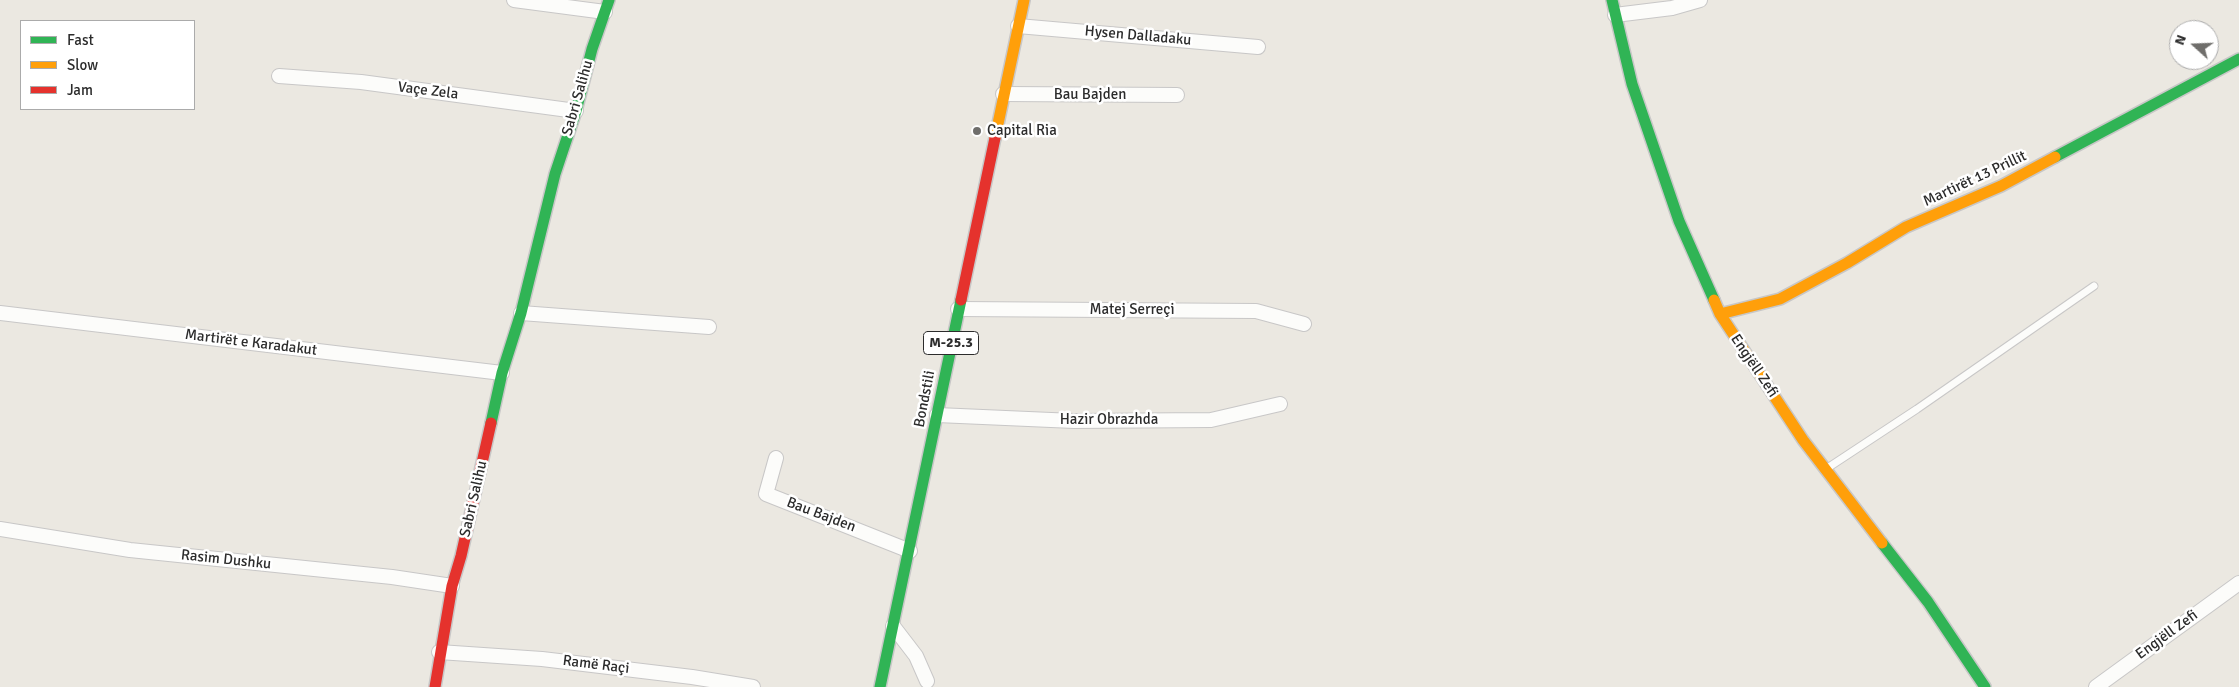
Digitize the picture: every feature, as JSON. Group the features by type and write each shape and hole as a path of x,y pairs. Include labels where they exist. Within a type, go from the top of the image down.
{"street":[{"path":"514,0 607,6"},
{"name":"Bondstili","path":"880,687 1024,0"},
{"name":"Engjëll Zefi","path":"1612,0 1632,84 1679,221 1720,314 1803,440 1928,602 1985,687"},
{"path":"1616,15 1672,8 1700,0"},
{"name":"Sabri Salihu","path":"434,687 452,586 461,556 502,373 521,313 555,174 576,111 592,49 607,6"},
{"name":"Hysen Dalladaku","path":"1018,26 1258,47"},
{"name":"Martirët 13 Prillit","path":"1720,314 1780,299 1847,263 1906,227 2001,186 2239,59"},
{"name":"Vaçe Zela","path":"279,76 361,82 576,111"},
{"name":"Bau Bajden","path":"1003,94 1177,95"},
{"name":"Matej Serreçi","path":"958,309 1256,311 1304,324"},
{"name":"Martirët e Karadakut","path":"0,313 502,373"},
{"path":"521,313 708,327"},
{"name":"Hazir Obrazhda","path":"937,415 1074,421 1211,420 1280,404"},
{"name":"Bau Bajden","path":"776,458 766,494 910,551"},
{"name":"Rasim Dushku","path":"0,528 130,550 392,577 452,586"},
{"name":"Engjëll Zefi","path":"2096,687 2239,583"},
{"path":"893,626 916,656 928,684"},
{"name":"Ramë Raçi","path":"439,652 542,659 692,677 753,687"}],"lane":[{"path":"1826,469 1917,409 2094,286"}],"traffic: fast":[{"path":"491,423 502,373 521,313 555,174 576,111 592,49 609,0"},
{"path":"1612,0 1632,84 1679,221 1714,300"},
{"path":"2055,157 2239,59"},
{"path":"880,687 961,300"},
{"path":"1882,543 1928,602 1985,687"}],"traffic: slow":[{"path":"995,138 1024,0"},
{"path":"1720,314 1780,299 1847,263 1906,227 2001,186 2055,157"},
{"path":"1714,300 1720,314 1803,440 1882,543"}],"traffic: jam":[{"path":"961,300 995,138"},
{"path":"435,687 452,586 461,556 491,423"}],"place":[{"name":"Capital Ria","path":"977,131"}]}
